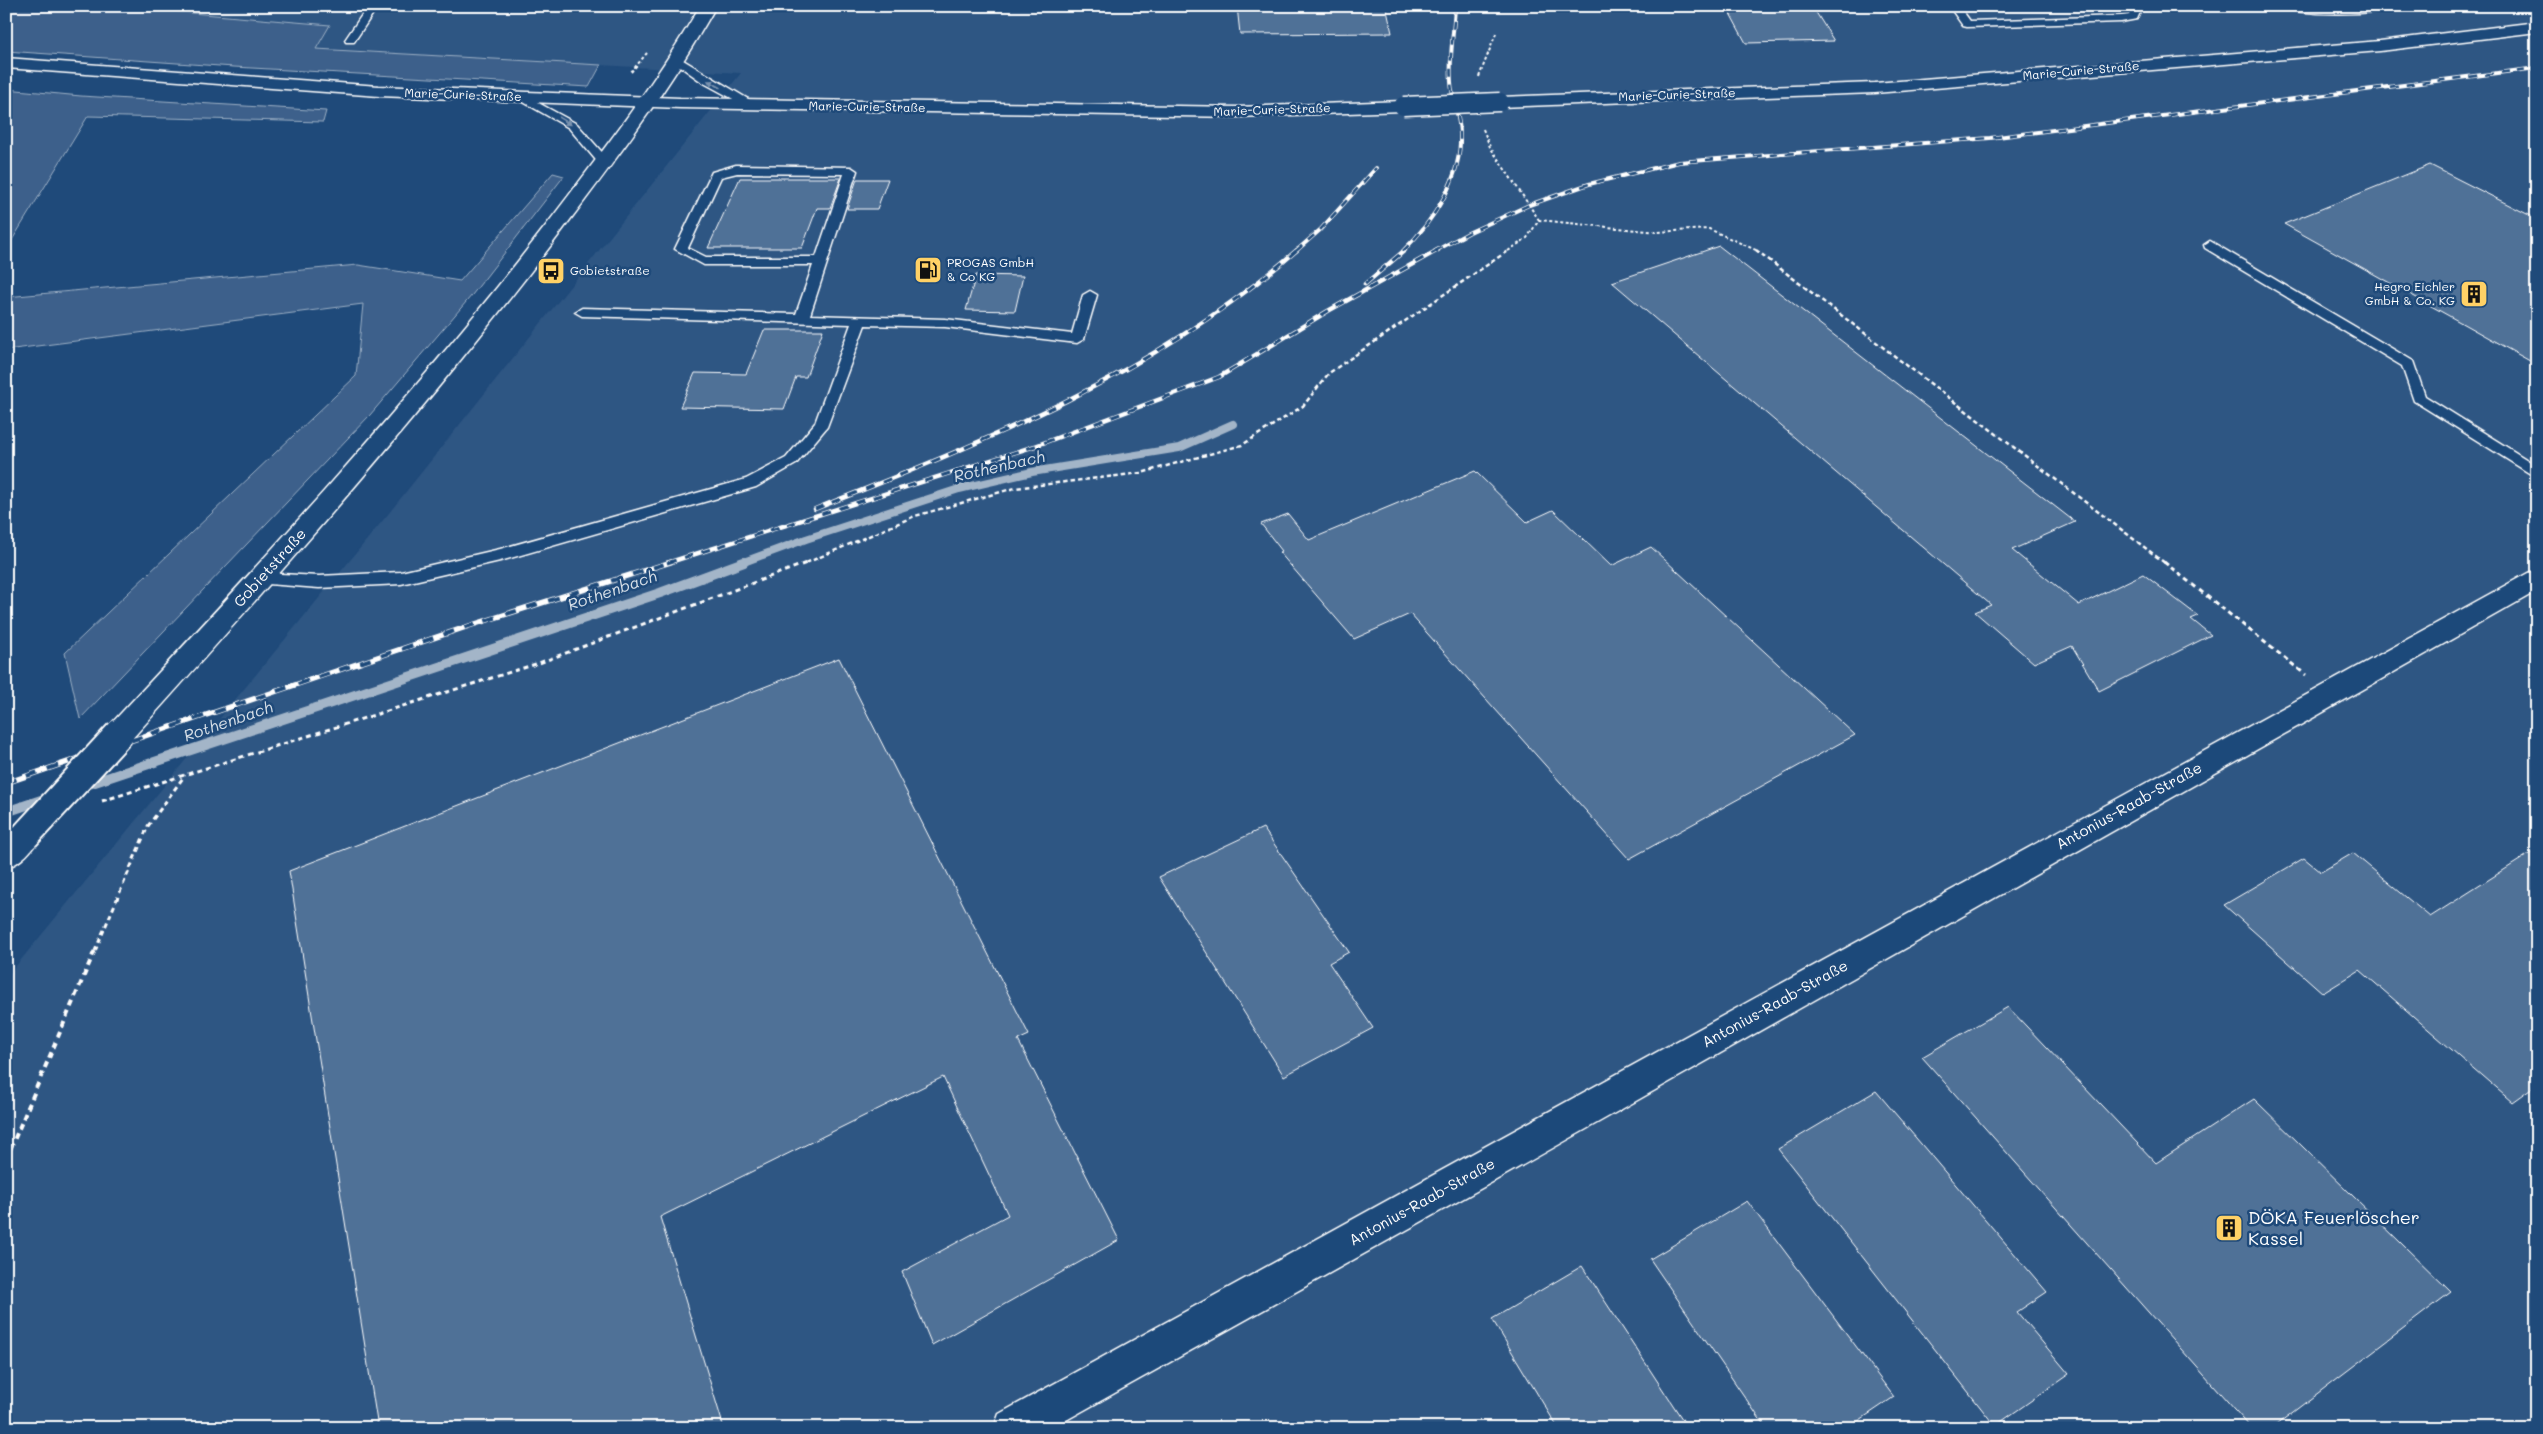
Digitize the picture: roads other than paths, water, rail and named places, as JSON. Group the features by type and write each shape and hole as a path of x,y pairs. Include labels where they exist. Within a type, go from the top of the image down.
{"main road":[{"name":"Gobietstraße","path":"16,846 261,579 438,374 527,264 604,162 678,60 708,6"},
{"name":"Marie-Curie-Straße","path":"6,63 369,91 752,105 1229,112 1875,88 2380,46 2537,27"},
{"name":"Antonius-Raab-Straße","path":"1013,1428 1484,1168 2537,579"}],"lane":[{"path":"350,40 373,6"},
{"path":"1954,6 1967,24 2121,19 2133,16 2136,10 2133,6"},
{"path":"2282,6 2308,12 2341,12 2395,6"},
{"path":"678,60 706,80 752,105"},
{"path":"522,97 573,126 604,162"},
{"path":"802,318 821,261 851,171 736,169 716,175 681,250 704,261 821,261"},
{"path":"2210,245 2408,364 2419,398 2537,472"},
{"path":"582,312 944,323 1077,339 1090,295"},
{"path":"261,579 318,582 401,578 500,555 751,483 791,461 822,424 860,319"}],"waterway":[{"name":"Rothenbach","path":"741,563 806,539 959,489 1032,472 1179,448 1233,424"},
{"name":"Rothenbach","path":"83,786 660,593 744,562"},
{"name":"Rothenbach","path":"6,812 50,797"}],"railway":[{"path":"1403,251 1435,213 1451,183 1456,167 1460,128 1452,89 1451,73 1455,6"},
{"path":"1435,251 1470,232 1529,205 1589,184 1679,162 1990,138 2537,68"},
{"path":"1296,251 1320,230 1376,168"},
{"path":"815,509 1006,430 1128,368 1186,333 1243,294 1297,250"},
{"path":"1365,284 1405,250"},
{"path":"667,563 1035,446 1219,377 1328,311 1438,250"},
{"path":"6,783 472,625 671,562"}],"place":[{"name":"PROGAS GmbH & Co KG","path":"928,270"},
{"name":"Gobietstraße","path":"551,271"},
{"name":"Hegro Eichler GmbH & Co. KG","path":"2474,294"},
{"name":"DÖKA Feuerlöscher Kassel","path":"2229,1228"}]}
